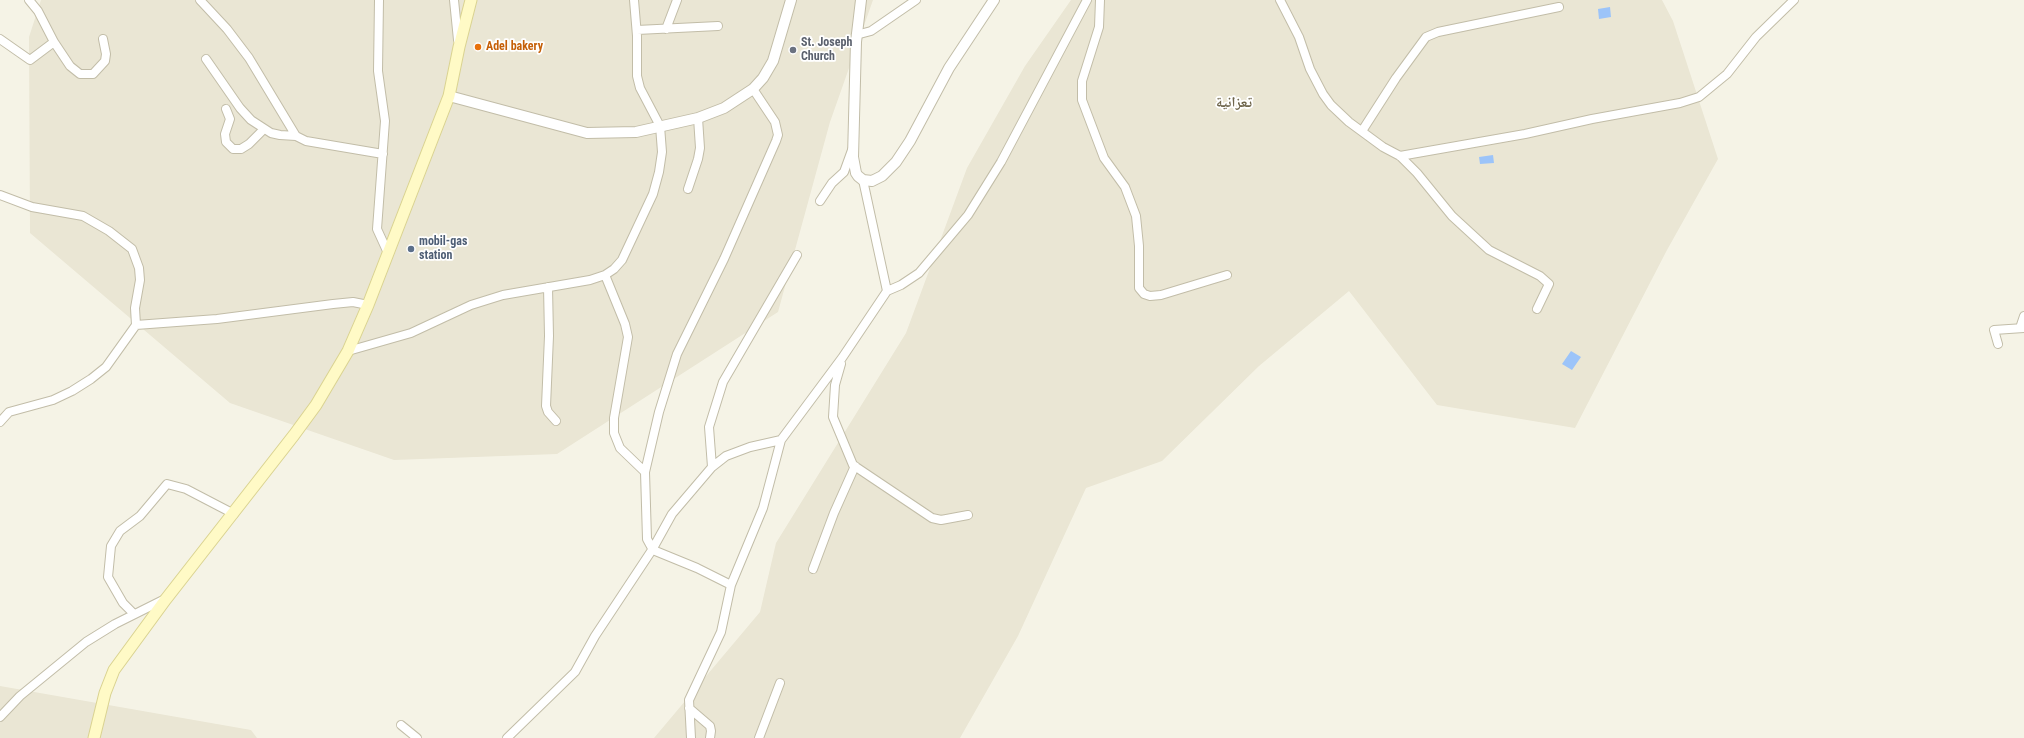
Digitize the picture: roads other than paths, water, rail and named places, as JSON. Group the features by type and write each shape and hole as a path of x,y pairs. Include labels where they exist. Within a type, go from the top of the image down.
{"main road":[{"path":"94,738 105,693 114,670 166,599 234,514 316,405 348,351 368,305 449,96 471,0"}],"street":[{"path":"29,0 38,11 54,42 70,66 80,74 92,74 105,61 106,54 103,39"},
{"path":"200,0 227,28 249,58 296,136"},
{"path":"379,0 378,71 385,121 377,229 388,253"},
{"path":"454,0 459,47"},
{"path":"348,351 411,333 470,305 517,291 590,280 605,275 614,269 622,260 653,194 659,172 662,152 660,126 640,88 637,76 637,30 634,0"},
{"path":"666,29 678,0"},
{"path":"449,96 587,133 623,133 698,118 724,108 753,89 763,78 773,62 791,0"},
{"path":"861,0 856,35 853,148 856,173 863,180 887,291"},
{"path":"856,35 871,31 916,0"},
{"path":"863,180 876,180 896,162 910,141 954,58 994,0"},
{"path":"691,738 689,708 691,693 720,632 732,586 763,508 781,440 842,358 887,291 901,285 918,273 968,215 1001,162 1087,0"},
{"path":"1100,0 1099,27 1082,81 1082,100 1104,158 1125,187 1136,216 1139,246 1139,288 1144,294 1150,296 1162,295 1227,275"},
{"path":"1280,0 1298,37 1310,69 1323,94 1339,114 1383,147 1400,156 1417,173 1452,216 1489,250 1540,276 1549,284 1537,309"},
{"path":"1400,156 1525,134 1592,119 1680,103 1699,96 1727,74 1756,37 1794,0"},
{"path":"1362,131 1396,78 1426,38 1438,32 1559,7"},
{"path":"637,30 718,26"},
{"path":"0,39 30,60 54,42"},
{"path":"206,59 240,108 251,120 264,129 280,135 296,136 306,141 383,154"},
{"path":"732,586 697,568 652,550 646,532 645,472 659,412 677,354 734,239 778,135 775,122 753,89"},
{"path":"226,109 230,119 225,134 226,142 232,149 241,149 249,144 264,129"},
{"path":"688,188 698,160 700,148 698,118"},
{"path":"820,201 832,183 844,172 853,148"},
{"path":"0,195 32,207 83,216 127,245 136,257 139,268 136,325 116,356 91,379 72,391 53,400 9,412 0,422"},
{"path":"712,467 709,427 723,382 797,255"},
{"path":"605,275 625,324 628,337 614,418 614,433 620,448 645,472"},
{"path":"548,287 549,336 546,406 548,412 556,421"},
{"path":"136,325 217,319 353,302 368,305"},
{"path":"1998,344 1994,330 2022,328 2024,316"},
{"path":"842,358 835,385 833,417 849,458 855,466 932,518 941,520 968,515"},
{"path":"507,738 575,672 595,636 652,550 672,514 712,467 726,456 750,447 781,440"},
{"path":"813,569 834,513 855,466"},
{"path":"134,614 123,603 108,577 111,546 120,531 140,516 167,484 186,489 234,514"},
{"path":"0,717 20,696 72,652 100,633 134,614 166,599"},
{"path":"759,738 780,682"},
{"path":"689,708 710,726 710,738"},
{"path":"401,725 417,738"}],"water":[{"path":"1610,7 1611,17 1599,19 1598,9"},
{"path":"1493,155 1494,163 1480,164 1479,157"},
{"path":"1571,351 1581,357 1572,370 1562,364"}],"place":[{"name":"Adel bakery","path":"478,47"},
{"name":"St. Joseph Church","path":"793,50"},
{"name":"mobil-gas station","path":"411,249"}],"district":[{"name":"تعزانية","path":"1234,103"}]}
